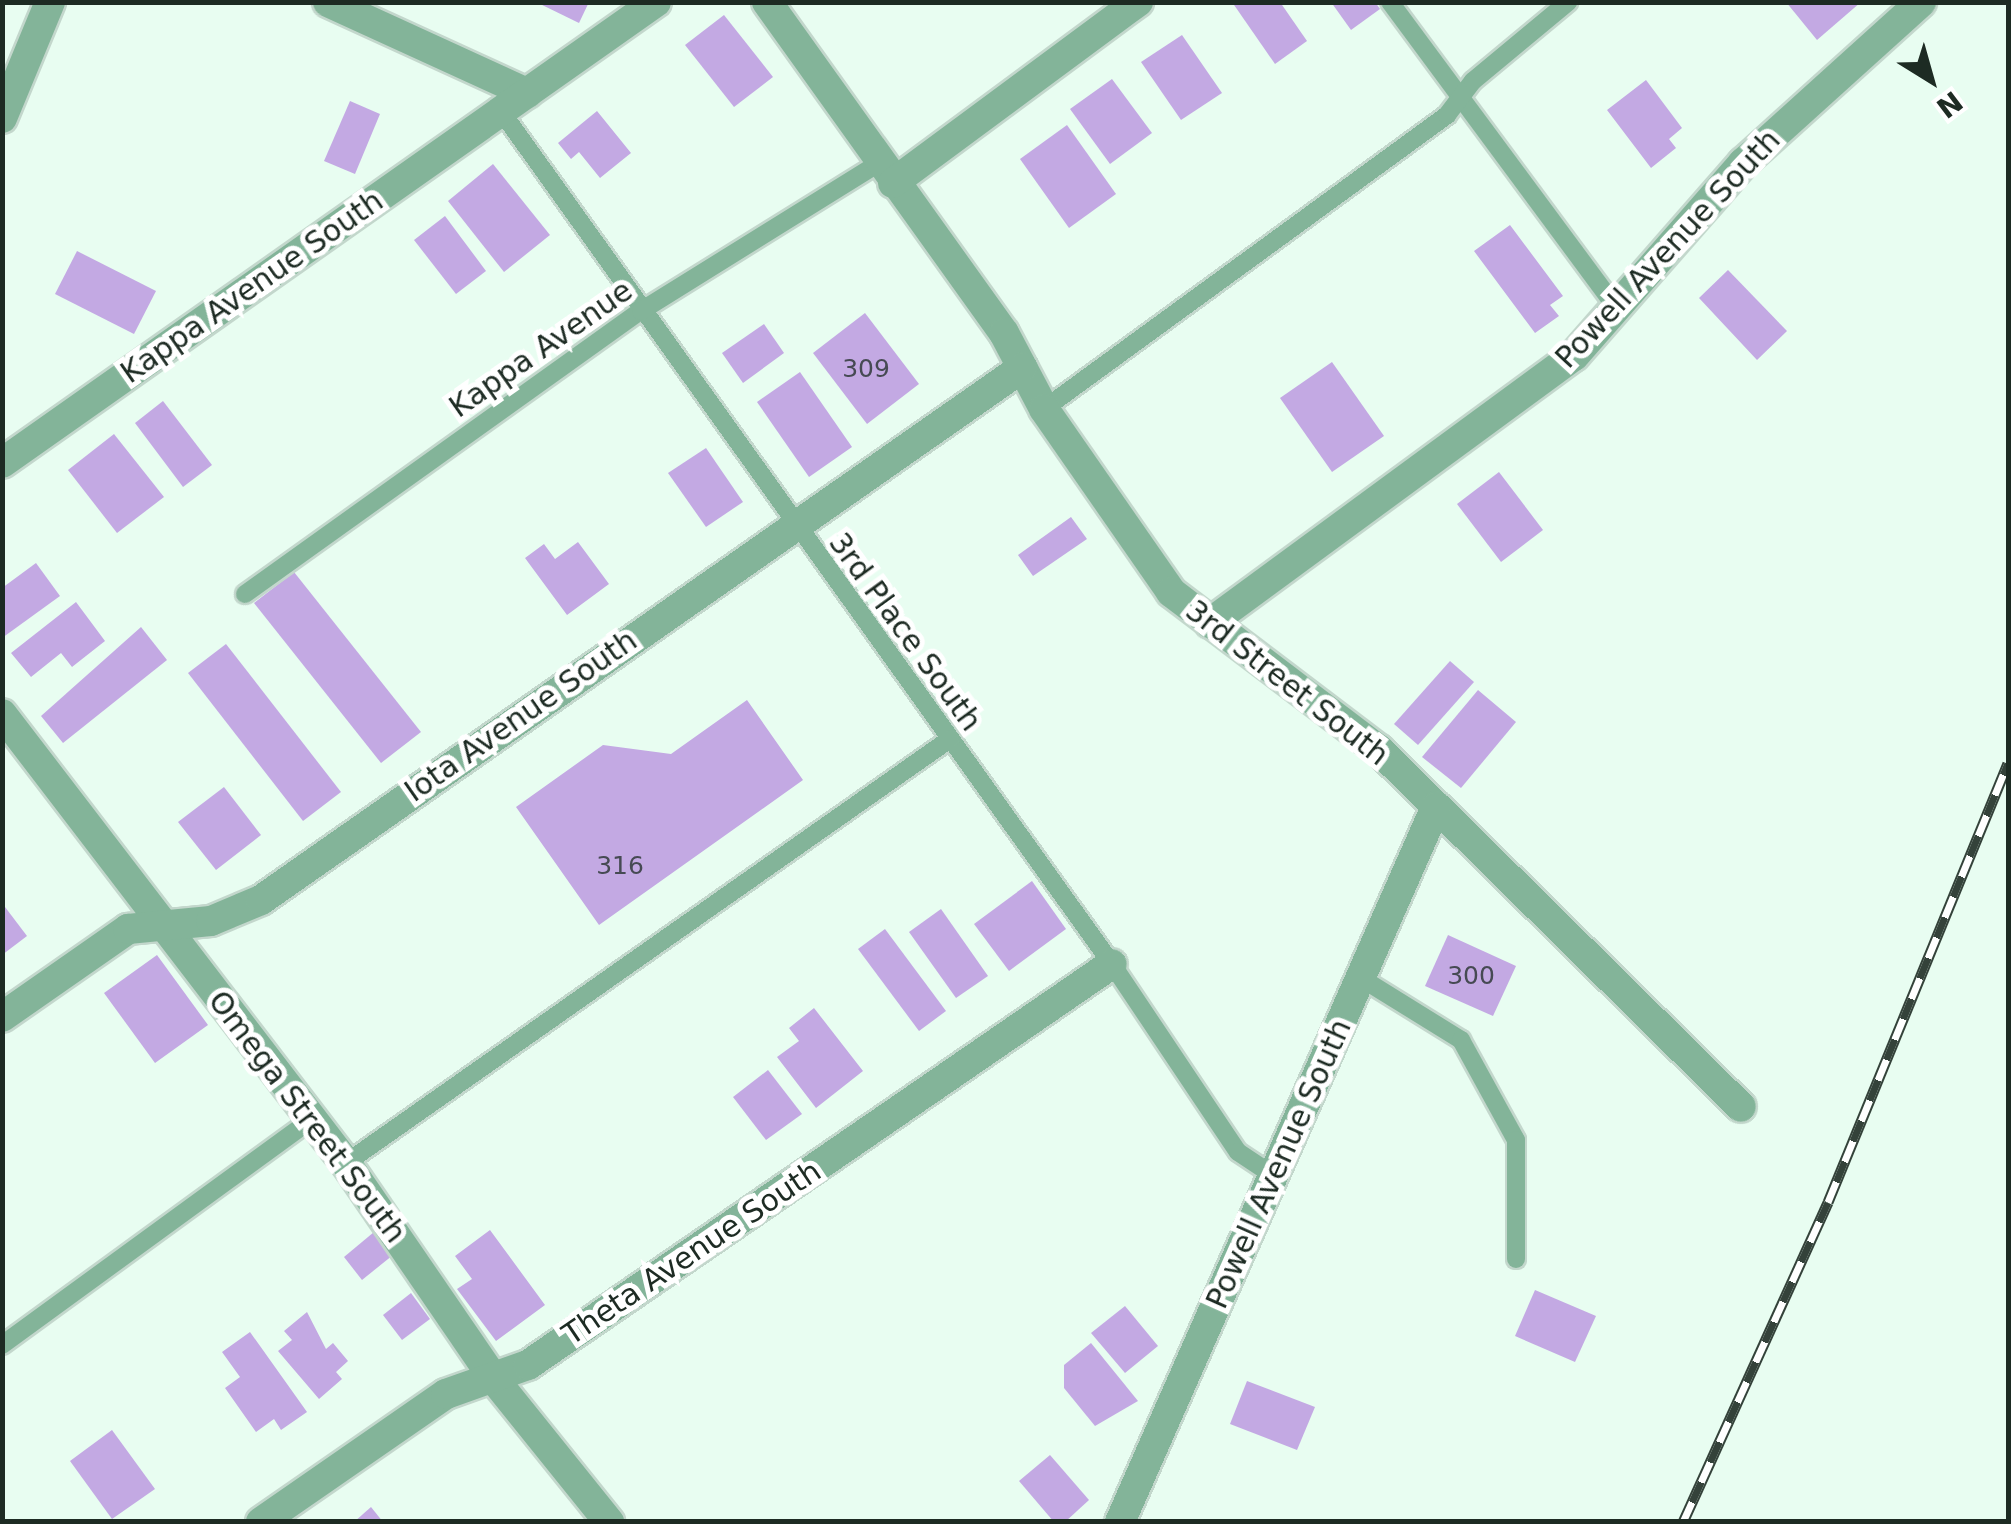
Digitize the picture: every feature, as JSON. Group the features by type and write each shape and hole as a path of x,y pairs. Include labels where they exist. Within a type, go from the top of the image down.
{"street":[{"path":"2,118 50,2"},
{"name":"Kappa Avenue South","path":"2,463 656,2"},
{"name":"3rd Street South","path":"767,2 1004,333 1044,409 1171,592 1380,750 1741,1107"},
{"path":"886,173 1138,2"},
{"name":"Powell Avenue South","path":"1210,623 1574,356 1742,164 1921,2"},
{"path":"348,6 527,93"},
{"name":"Iota Avenue South","path":"2,1017 128,929 211,921 261,900 1022,368"},
{"name":"Omega Street South","path":"2,714 346,1163 494,1378 609,1522"},
{"name":"Powell Avenue South","path":"1120,1522 1436,807"},
{"name":"Theta Avenue South","path":"262,1522 446,1394 528,1365 1112,964"}],"lane":[{"path":"1390,2 1458,101 1616,307"},
{"path":"1044,409 1458,101 1568,2"},
{"name":"3rd Place South","path":"501,111 1112,964 1238,1152 1274,1176"},
{"name":"Kappa Avenue","path":"245,594 640,310 886,173"},
{"path":"346,1163 950,739"},
{"path":"1360,978 1461,1040 1516,1140 1516,1259"},
{"path":"2,1345 311,1120"}],"building":[{"path":"536,2 589,2 579,23"},
{"path":"1232,2 1280,2 1307,41 1275,64"},
{"path":"1331,2 1375,2 1380,9 1351,30"},
{"path":"1786,2 1861,2 1817,40"},
{"path":"724,15 773,77 734,107 685,45"},
{"path":"1182,35 1222,93 1181,120 1141,62"},
{"path":"1112,79 1152,133 1110,164 1070,109"},
{"path":"1646,80 1682,128 1669,139 1676,148 1651,168 1607,110"},
{"path":"350,101 380,114 355,174 324,161"},
{"path":"597,111 631,153 600,178 579,152 571,159 558,143"},
{"path":"1067,125 1116,194 1069,228 1020,159"},
{"path":"493,164 550,235 504,272 448,201"},
{"path":"445,216 486,271 456,294 414,240"},
{"path":"1510,225 1563,296 1550,305 1559,316 1535,333 1474,251"},
{"path":"77,251 156,291 134,334 55,294"},
{"path":"1728,270 1787,331 1757,360 1699,298"},
{"path":"865,313 919,384 867,424 813,353"},
{"path":"764,324 784,353 743,383 722,353"},
{"path":"1332,362 1384,436 1332,472 1280,398"},
{"path":"800,372 852,447 809,477 757,402"},
{"path":"163,401 212,465 183,487 135,423"},
{"path":"114,434 164,497 117,533 68,470"},
{"path":"706,448 743,502 706,527 668,473"},
{"path":"1499,472 1543,530 1501,562 1457,504"},
{"path":"1071,517 1087,539 1033,576 1018,555"},
{"path":"578,542 609,584 567,615 525,558 544,544 555,559"},
{"path":"36,563 60,596 2,638 2,588"},
{"path":"294,572 421,732 381,763 254,603"},
{"path":"76,602 105,641 72,667 61,653 31,677 11,653"},
{"path":"141,627 167,660 63,743 41,716"},
{"path":"226,644 341,792 303,821 188,673"},
{"path":"1450,661 1474,682 1418,745 1394,724"},
{"path":"1478,690 1516,722 1461,788 1422,757"},
{"path":"747,700 803,780 599,925 516,807 603,745 671,754"},
{"path":"224,787 261,835 216,870 178,822"},
{"path":"1032,881 1066,929 1009,971 974,924"},
{"path":"2,903 27,936 2,955"},
{"path":"941,909 988,976 956,998 909,932"},
{"path":"885,929 946,1011 919,1031 858,949"},
{"path":"1448,935 1516,966 1493,1016 1425,986"},
{"path":"157,955 208,1025 155,1063 104,993"},
{"path":"814,1008 863,1071 816,1108 777,1057 799,1041 789,1028"},
{"path":"768,1070 802,1114 766,1140 733,1097"},
{"path":"490,1230 545,1305 496,1341 457,1289 472,1279 455,1256"},
{"path":"374,1232 393,1255 362,1280 344,1257"},
{"path":"1535,1290 1596,1316 1575,1362 1515,1336"},
{"path":"411,1293 430,1319 402,1340 383,1315"},
{"path":"1125,1306 1158,1346 1125,1373 1091,1333"},
{"path":"307,1312 326,1349 333,1343 348,1361 336,1372 342,1379 319,1399 278,1351 292,1340 284,1331"},
{"path":"250,1332 307,1412 281,1430 274,1419 256,1432 225,1388 240,1377 222,1352"},
{"path":"1091,1343 1138,1401 1095,1426 1064,1388 1064,1365"},
{"path":"1247,1381 1315,1407 1297,1450 1230,1424"},
{"path":"112,1430 155,1489 112,1519 70,1461"},
{"path":"1050,1455 1089,1500 1065,1522 1054,1522 1019,1481"},
{"path":"371,1507 383,1522 354,1522"}],"railway":[{"path":"1683,1522 1828,1202 2008,764"}]}
